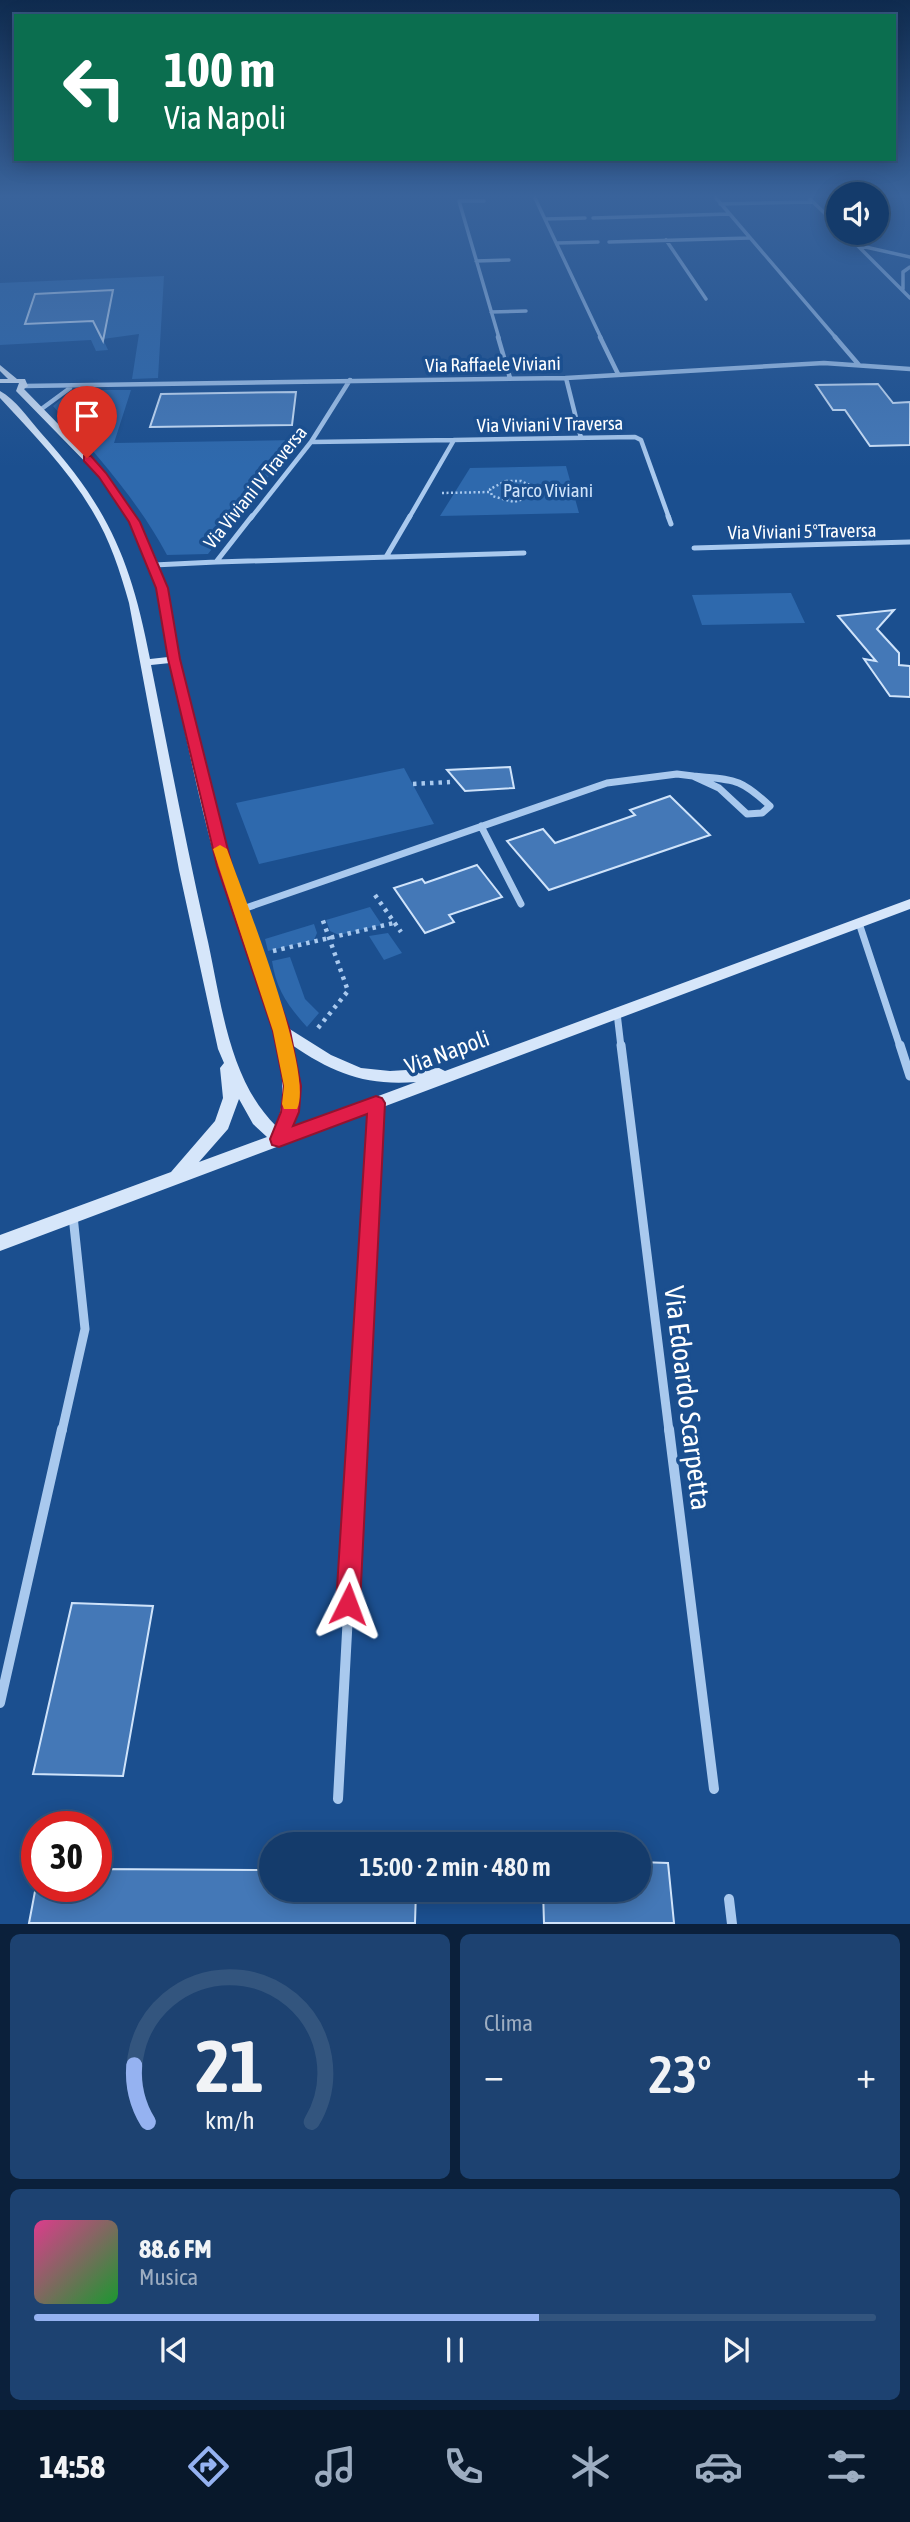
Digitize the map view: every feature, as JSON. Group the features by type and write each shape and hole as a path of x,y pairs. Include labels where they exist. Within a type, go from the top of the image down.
{"street":[{"path":"484,288 510,378"},
{"path":"578,288 618,374"},
{"path":"698,288 706,299"},
{"path":"792,288 859,365"},
{"path":"901,288 910,298"},
{"path":"491,312 526,311"},
{"name":"Via Raffaele Viviani","path":"19,385 566,378 774,365 859,365 910,369"},
{"path":"0,367 103,475 134,522 154,565 162,588 174,659 224,866 282,1031 292,1086 290,1112 279,1139 259,1119 245,1096 225,1049"},
{"path":"566,378 581,438"},
{"name":"Via Viviani IV Traversa","path":"154,565 216,562 311,442 350,380"},
{"path":"0,381 19,385"},
{"path":"19,385 0,393 72,472 107,524 124,565 146,663 185,870 225,1049 231,1098 222,1124 174,1178"},
{"path":"40,410 64,390 76,385"},
{"name":"Via Viviani V Traversa","path":"311,442 635,437 641,440 671,524"},
{"name":"Via Viviani V Traversa","path":"386,557 454,440"},
{"name":"Via Viviani 5°Traversa","path":"694,548 910,542"},
{"path":"216,562 524,553"},
{"path":"146,663 174,659"},
{"path":"240,910 607,783 642,777 692,775 746,783 770,806 762,813 747,814 719,788 692,775"},
{"path":"481,826 520,904"},
{"name":"Via Napoli","path":"0,1243 910,904"},
{"path":"859,923 910,1076"},
{"name":"Via Edoardo Scarpetta","path":"617,1013 714,1789"},
{"path":"282,1031 336,1065 357,1073 375,1077 454,1074"},
{"path":"338,1799 376,1103"},
{"path":"0,1703 85,1329 73,1216"},
{"path":"729,1899 732,1923"}],"path":[{"path":"423,494 490,492 498,499 513,502 527,500 537,492 533,485 514,481 498,483 490,492"},
{"path":"413,784 450,782"},
{"path":"375,895 401,932"},
{"path":"318,1028 348,991 322,918"},
{"path":"255,956 394,923"}],"green space":[{"path":"0,288 163,288 158,378 132,379 139,334 103,339 108,350 96,351 91,340 0,345"},
{"path":"85,390 131,390 114,443 297,440 208,554 167,555 129,496 53,406 65,396"},
{"name":"Parco Viviani","path":"566,466 579,513 440,516 470,468"},
{"path":"791,593 805,623 702,625 692,595"},
{"path":"404,768 434,824 259,864 236,803"},
{"path":"370,907 382,925 339,935 330,931 326,920"},
{"path":"314,924 317,933 314,940 268,951 265,939"},
{"path":"388,933 402,953 384,960 369,936"},
{"path":"290,957 305,999 319,1013 307,1027 284,997 276,980 272,961"}],"building":[{"path":"113,290 103,341 93,321 25,324 35,294"},
{"path":"878,384 893,403 910,402 910,445 870,446 845,410 833,410 816,385"},
{"path":"296,392 292,425 150,427 161,394"},
{"path":"894,610 877,629 899,653 899,665 910,666 910,697 890,696 864,659 876,661 838,616"},
{"path":"510,767 514,788 465,791 447,770"},
{"path":"670,796 710,835 549,890 507,841 543,829 555,843 635,815 630,810"},
{"path":"477,865 502,897 449,915 454,922 425,933 394,888 422,879 425,883"},
{"path":"72,1603 153,1606 123,1776 33,1774"},
{"path":"651,1862 668,1863 674,1923 544,1923 543,1902 651,1902"},
{"path":"112,1869 259,1870 259,1902 416,1902 415,1923 29,1923 33,1902 112,1902"}],"slow traffic":[{"path":"220,849 282,1031 292,1086 291,1104"}],"route":[{"path":"87,458 103,475 134,522 162,588 174,659 224,866 282,1031 292,1086 290,1112 279,1139 376,1103 348,1604"}]}
